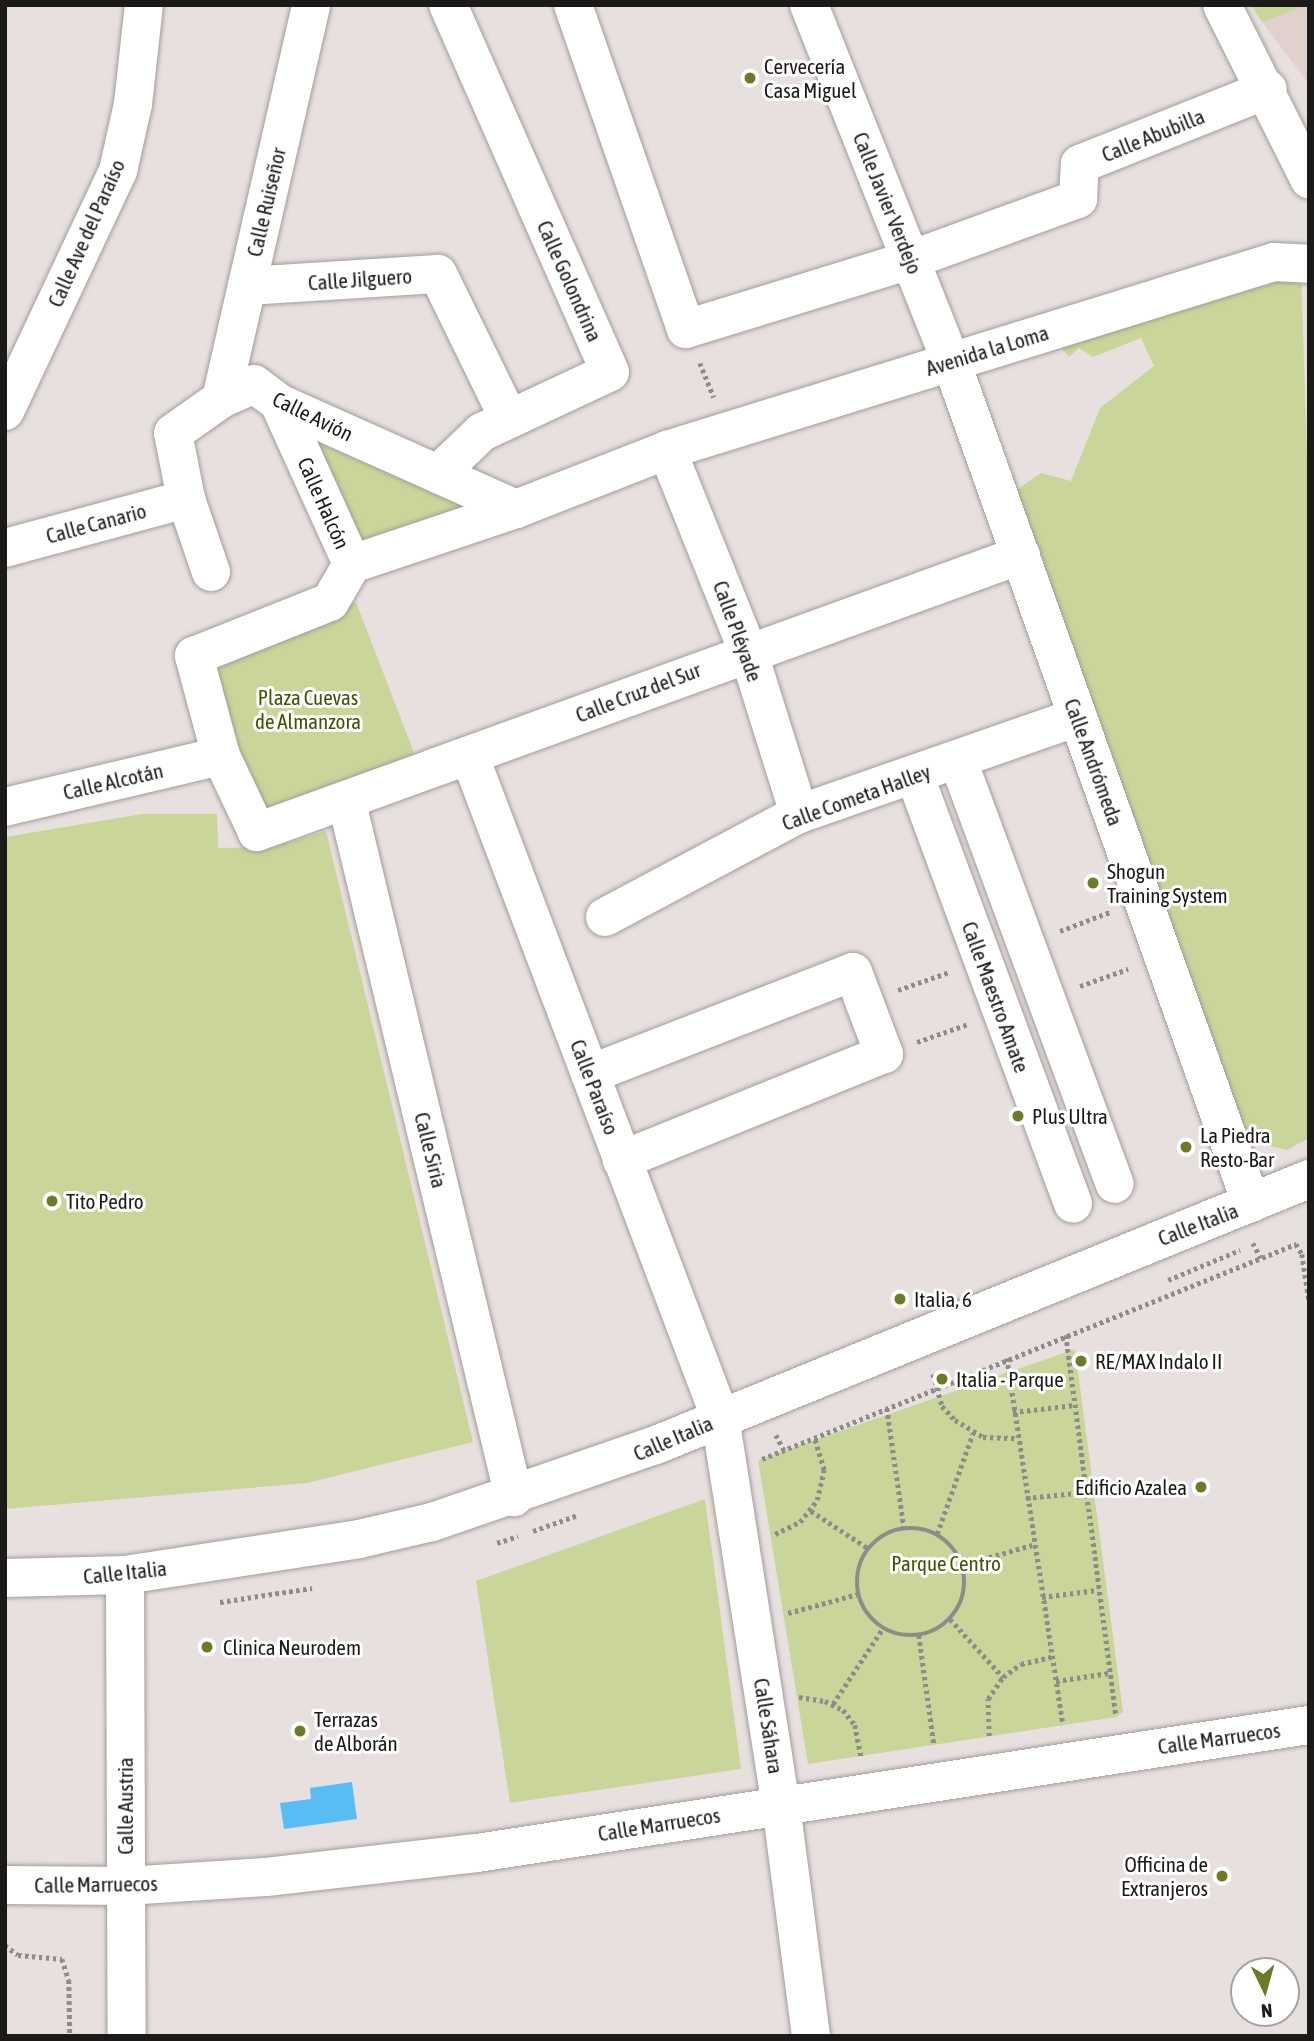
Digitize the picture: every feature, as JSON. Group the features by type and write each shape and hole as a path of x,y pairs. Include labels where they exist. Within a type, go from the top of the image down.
{"street":[{"name":"Calle Ave del Paraíso","path":"5,411 118,171 133,104 144,5"},
{"name":"Calle Ruiseñor","path":"221,399 311,5"},
{"name":"Calle Golondrina","path":"438,474 482,432 610,372 448,5"},
{"path":"573,5 686,329 910,260"},
{"name":"Calle Javier Verdejo","path":"809,5 951,361"},
{"path":"1222,5 1268,89 1309,179"},
{"name":"Calle Abubilla","path":"910,260 1078,199 1080,164 1268,89"},
{"name":"Avenida la Loma","path":"667,450 1274,262 1309,264"},
{"name":"Calle Jilguero","path":"247,286 438,274 509,419"},
{"name":"Calle Andrómeda","path":"951,361 1251,1203"},
{"name":"Calle Avión","path":"211,572 187,499 173,433 221,399 254,384 279,403 516,509"},
{"name":"Calle Halcón","path":"279,403 352,564"},
{"path":"220,755 194,656 330,602 352,564 516,509 667,450"},
{"name":"Calle Pléyade","path":"667,450 748,651 799,814"},
{"name":"Calle Canario","path":"5,548 187,499"},
{"name":"Calle Cruz del Sur","path":"220,755 257,832 347,803 748,651 1021,555"},
{"name":"Calle Cometa Halley","path":"605,917 799,814 1078,717"},
{"name":"Calle Alcotán","path":"5,807 220,755"},
{"name":"Calle Paraíso","path":"470,757 720,1418"},
{"path":"963,774 1115,1184"},
{"name":"Calle Maestro Amate","path":"920,790 1073,1204"},
{"name":"Calle Siria","path":"347,803 514,1497"},
{"path":"982,960 1026,944"},
{"path":"590,1074 853,972 884,1054 622,1160"},
{"path":"1002,1013 1046,998"},
{"name":"Calle Italia","path":"5,1578 125,1576 359,1539 514,1497 720,1418 1309,1179"},
{"name":"Calle Sáhara","path":"720,1418 781,1805 811,2036"},
{"name":"Calle Austria","path":"125,1576 127,2036"},
{"name":"Calle Marruecos","path":"5,1885 126,1886 266,1877 477,1853 1309,1725"}],"path":[{"path":"686,329 728,430"},
{"path":"1026,944 1115,911"},
{"path":"895,992 982,960"},
{"path":"1046,998 1135,967"},
{"path":"914,1044 1002,1013"},
{"path":"1254,1244 1261,1258"},
{"path":"758,1461 1007,1358 1296,1244 1302,1254 1309,1299"},
{"path":"1211,1266 1234,1254"},
{"path":"1066,1335 1116,1717 1107,1718"},
{"path":"1007,1358 1032,1545 1063,1725"},
{"path":"933,1374 935,1388 948,1414 973,1433 993,1439 1017,1438"},
{"path":"1013,1412 1075,1405"},
{"path":"887,1408 904,1528"},
{"path":"937,1534 973,1433"},
{"path":"777,1435 784,1450"},
{"path":"767,1535 792,1528 811,1511 824,1478 814,1437"},
{"path":"1026,1499 1086,1492"},
{"path":"811,1511 868,1548"},
{"path":"904,1528 937,1534 953,1548 962,1565 963,1597 950,1619 919,1635 883,1628 867,1614 858,1594 857,1575 868,1548 904,1528"},
{"path":"962,1565 1032,1545"},
{"path":"1042,1597 1098,1590"},
{"path":"777,1616 858,1594"},
{"path":"950,1619 1003,1677"},
{"path":"834,1704 883,1628"},
{"path":"919,1635 934,1744"},
{"path":"989,1736 988,1699 1003,1677 1021,1664 1052,1657"},
{"path":"1056,1681 1109,1674"},
{"path":"789,1698 811,1697 834,1704 855,1725 861,1756"},
{"path":"1055,1726 1075,1723"},
{"path":"976,1737 999,1734"},
{"path":"926,1745 944,1743"},
{"path":"852,1757 871,1754"},
{"path":"5,1945 18,1955 62,1959 69,1980 71,2036"}],"shaded area":[{"path":"1302,5 1309,5 1309,84 1262,22"}],"green space":[{"path":"1251,5 1307,5 1262,22"},
{"path":"1301,269 1309,517 1309,1138 1287,1150 1248,1141 1015,491 1041,473 1071,481 1100,408 1154,366 1141,338 1093,357 1079,348 1069,357 1060,346"},
{"path":"310,440 479,510 364,549"},
{"name":"Plaza Cuevas de Almanzora","path":"356,602 418,763 275,816 252,803 204,661"},
{"path":"142,814 217,814 218,848 274,847 326,831 473,1442 307,1483 5,1509 5,837"},
{"name":"Parque Centro","path":"1075,1349 1123,1712 1116,1717 808,1764 758,1460"},
{"path":"705,1499 741,1769 510,1803 476,1581"}],"water":[{"path":"352,1782 357,1819 284,1829 280,1803 311,1799 310,1788"}],"place":[{"name":"Cervecería Casa Miguel","path":"750,78"},
{"name":"Shogun Training System","path":"1093,883"},
{"name":"Plus Ultra","path":"1018,1116"},
{"name":"La Piedra Resto-Bar","path":"1186,1147"},
{"name":"Tito Pedro","path":"52,1201"},
{"name":"Italia, 6","path":"900,1299"},
{"name":"RE/MAX Indalo II","path":"1081,1361"},
{"name":"Italia - Parque","path":"942,1379"},
{"name":"Edificio Azalea","path":"1201,1487"},
{"name":"Clinica Neurodem","path":"207,1647"},
{"name":"Terrazas de Alborán","path":"300,1731"},
{"name":"Officina de Extranjeros","path":"1222,1876"}]}
